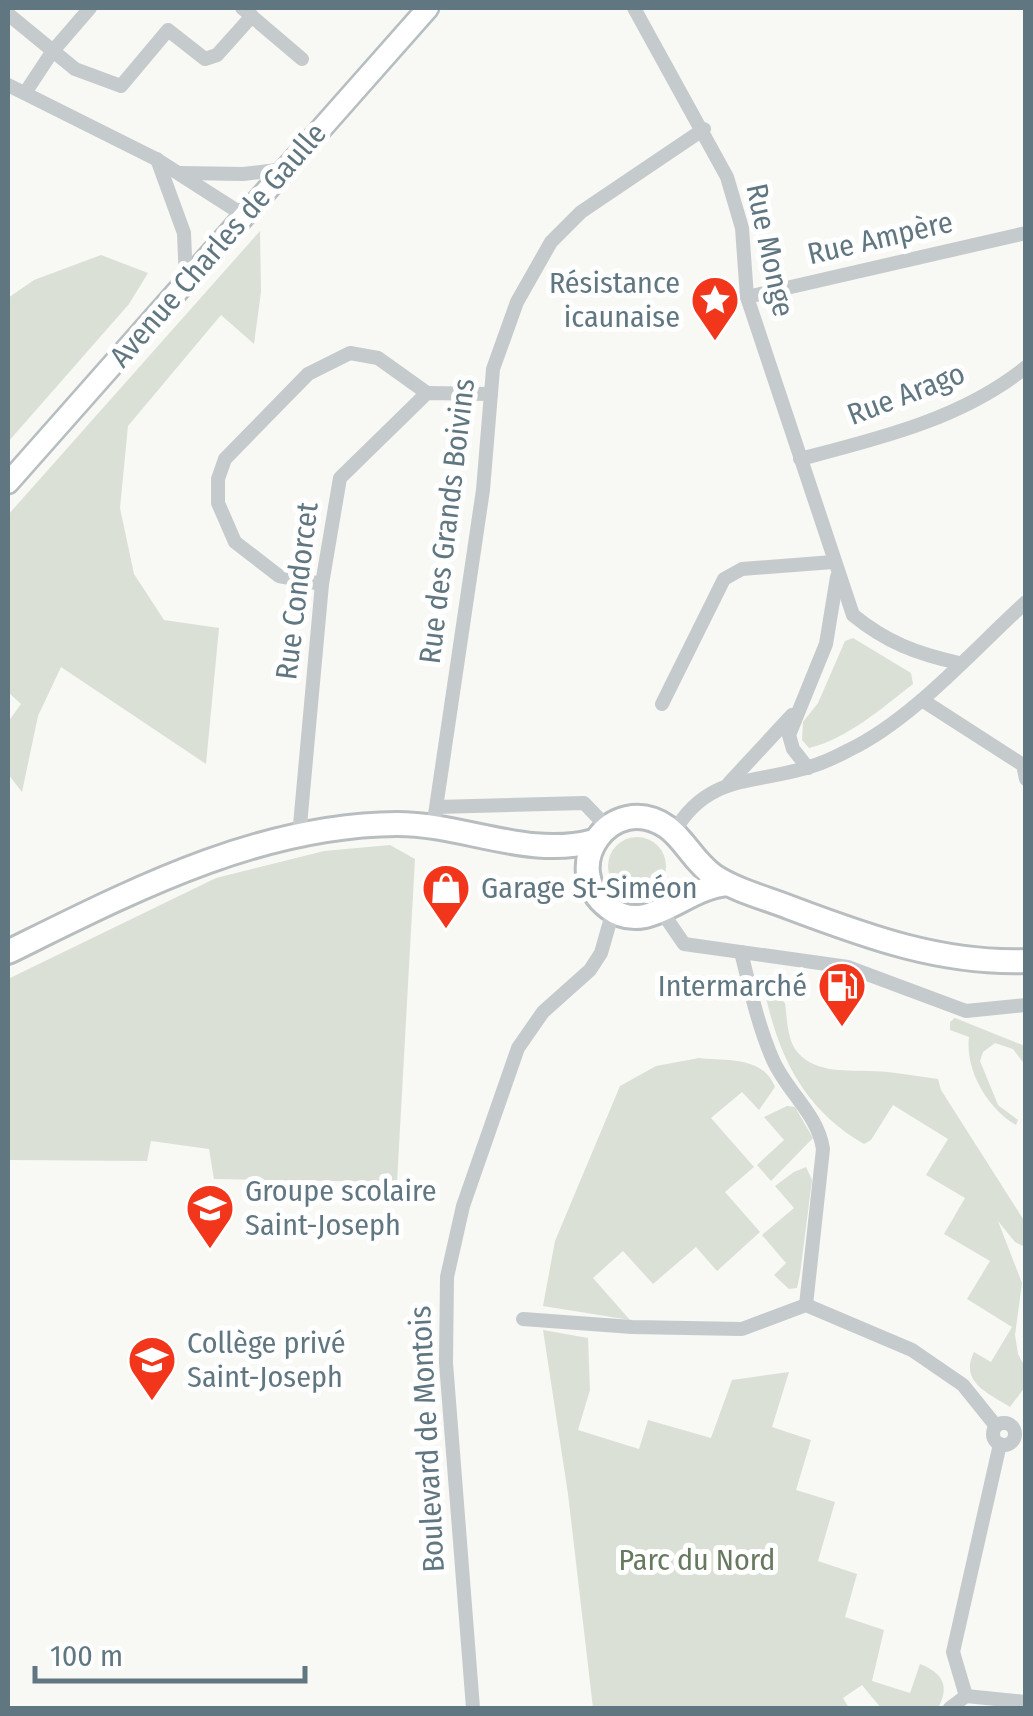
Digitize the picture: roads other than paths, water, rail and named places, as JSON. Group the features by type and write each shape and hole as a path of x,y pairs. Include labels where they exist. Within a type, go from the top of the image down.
{"main road":[{"name":"Avenue Charles de Gaulle","path":"8,483 428,8"},
{"path":"8,952 151,882 268,842 435,817 545,847 576,846 622,819 640,816 658,820 693,859 727,884 877,941 940,956 1026,962"},
{"path":"600,834 588,857 588,875 594,892 613,911 631,917 669,906 711,885 727,884"},
{"path":"669,906 685,885 688,868 679,839"},
{"path":"545,847 588,875"}],"street":[{"path":"26,94 52,52 90,8"},
{"name":"Rue Monge","path":"634,8 727,177 742,228 748,296 853,615 876,634 904,649 958,664"},
{"path":"8,14 75,68 121,86 168,30 205,58 217,55 247,12 302,58"},
{"path":"8,85 180,172 245,216"},
{"name":"Rue des Grands Boivins","path":"435,817 483,490 493,369 517,302 551,242 582,212 704,129"},
{"path":"156,159 184,233 186,281"},
{"path":"180,172 243,174 285,169"},
{"name":"Rue Ampère","path":"748,296 1026,232"},
{"path":"322,584 278,576 234,542 218,503 218,479 225,459 308,374 350,353 378,358 427,393 491,394"},
{"name":"Rue Arago","path":"800,459 879,438 962,407 1026,368"},
{"name":"Rue Condorcet","path":"299,836 322,584 340,478 427,393"},
{"path":"662,704 724,579 742,569 835,569"},
{"name":"Rue Monge","path":"808,768 788,736 826,644 835,569"},
{"path":"728,784 808,768 854,748 922,700 1026,602"},
{"path":"922,700 1022,765 1026,779"},
{"name":"Rue Monge","path":"679,839 701,799 728,784 796,710"},
{"path":"435,817 584,803 600,834"},
{"path":"669,906 684,944 848,967 966,1011 1026,1005"},
{"name":"Boulevard de Montois","path":"472,1708 446,1363 446,1293 453,1246 482,1142 518,1048 543,1012 590,970 600,953 613,911"},
{"path":"740,952 774,1064 821,1134 823,1149 806,1305"},
{"path":"523,1319 632,1328 742,1329 806,1305 912,1350 963,1385 996,1426 994,1438 1000,1444"},
{"path":"996,1426 1004,1422 1020,1427 1012,1442 1000,1444"},
{"path":"966,1696 953,1652 1000,1444"},
{"path":"950,1708 966,1696 1026,1702"}],"place":[{"name":"Résistance icaunaise","path":"715,342"},
{"name":"Garage St-Siméon","path":"446,930"},
{"name":"Intermarché","path":"842,1028"},
{"name":"Groupe scolaire Saint-Joseph","path":"210,1250"},
{"name":"Collège privé Saint-Joseph","path":"152,1402"}],"park label":[{"name":"Parc du Nord","path":"697,1560"}]}
